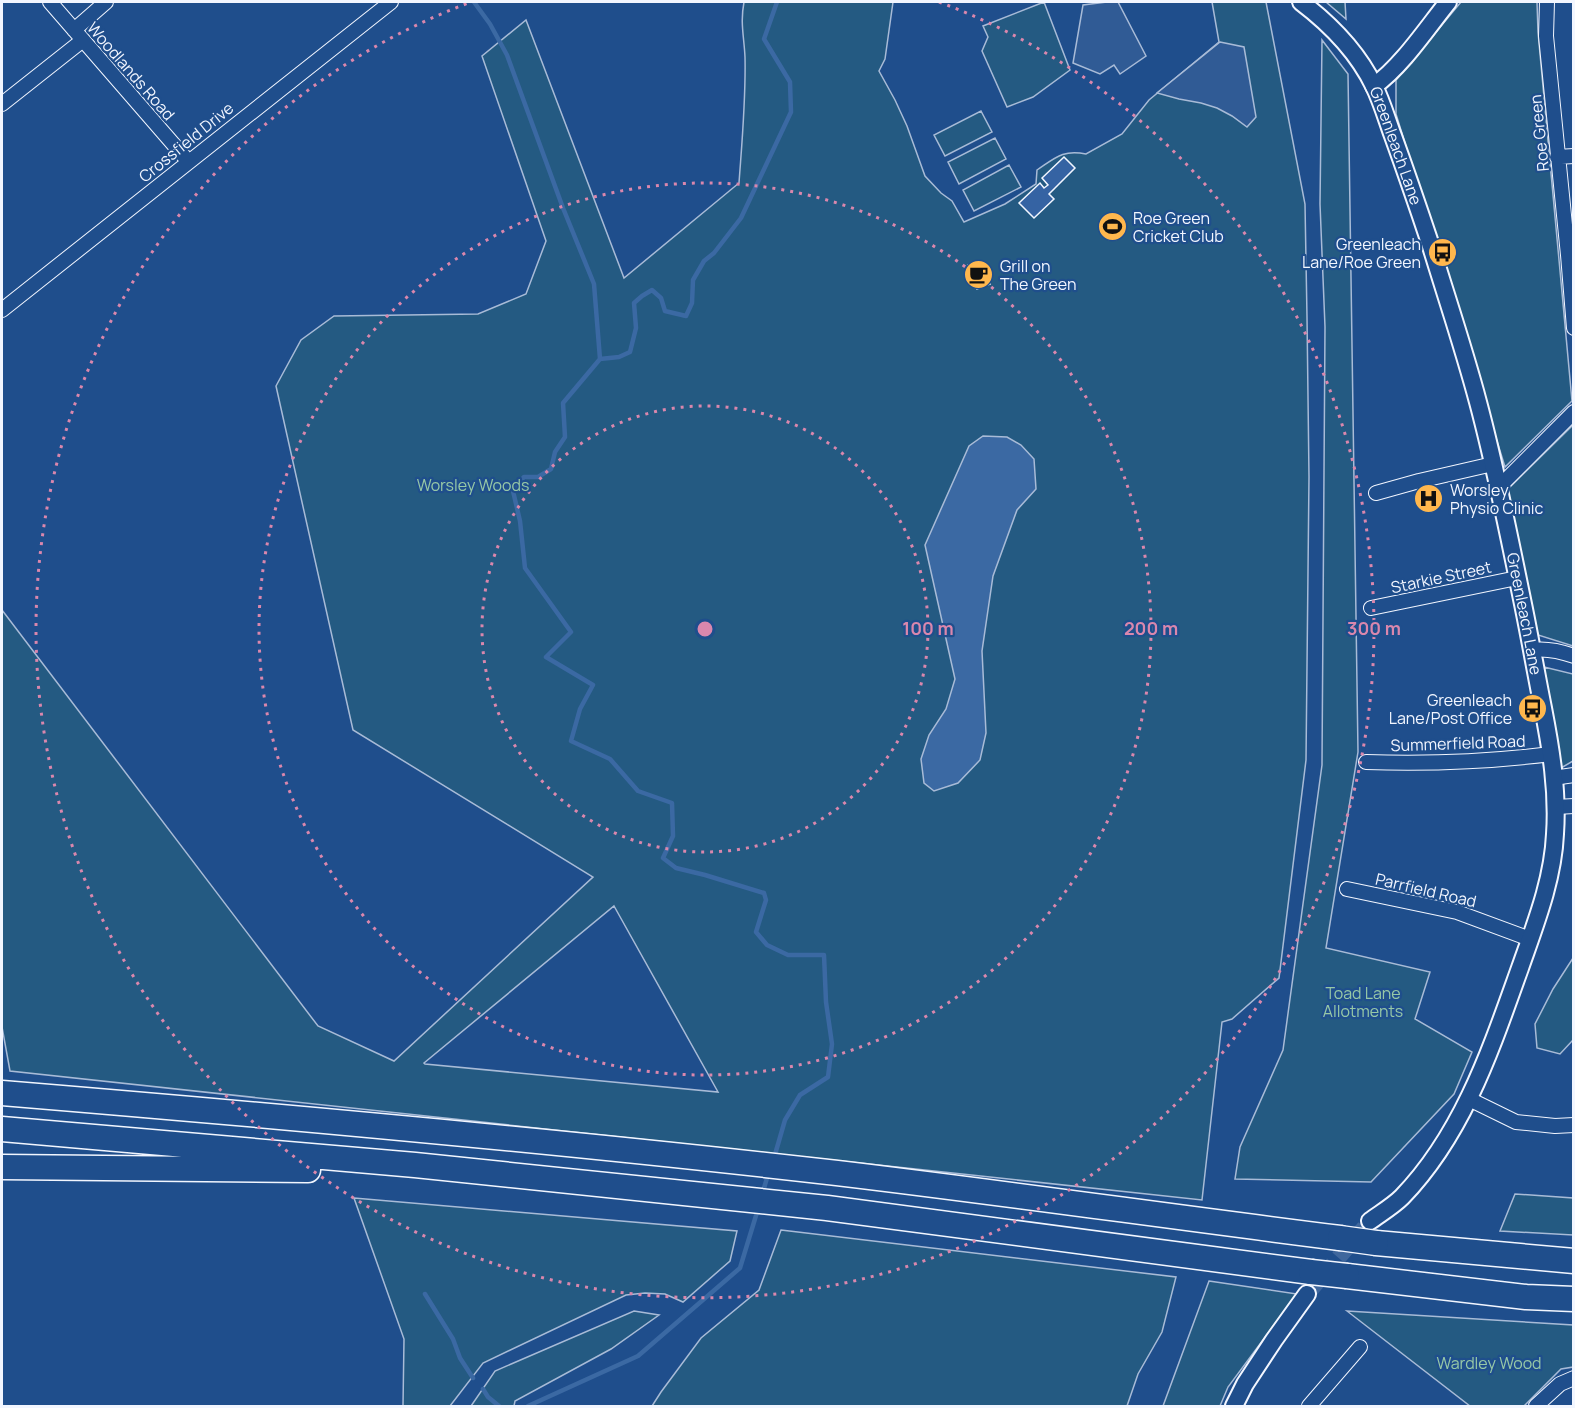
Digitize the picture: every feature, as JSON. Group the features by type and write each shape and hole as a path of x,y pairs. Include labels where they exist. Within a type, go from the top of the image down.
{"highway":[{"path":"2,1093 420,1129 739,1162 1340,1238 1373,1232 1574,1261"},
{"path":"2,1129 415,1165 827,1208 1205,1258 1309,1283 1347,1276 1526,1297 1574,1299"},
{"path":"2,1167 296,1171 415,1165"}],"street":[{"name":"Woodlands Road","path":"50,2 188,161"},
{"path":"2,104 79,35 106,2"},
{"name":"Crossfield Drive","path":"2,310 392,2"},
{"name":"Greenleach Lane","path":"1301,2 1340,36 1374,86 1417,204 1446,295 1477,399 1499,487 1551,754 1556,807 1556,833 1547,885 1495,1039 1469,1099 1431,1162 1373,1232"},
{"path":"1374,86 1402,58 1448,2"},
{"name":"Roe Green","path":"1547,2 1546,36 1557,157 1571,256 1574,328"},
{"path":"1557,157 1574,156"},
{"path":"1499,487 1574,412"},
{"path":"1376,493 1493,464"},
{"name":"Starkie Street","path":"1371,608 1517,578"},
{"path":"1532,650 1554,650 1574,656"},
{"name":"Summerfield Road","path":"1366,762 1457,763 1551,754"},
{"path":"1553,778 1574,775"},
{"path":"1556,807 1574,806"},
{"name":"Parrfield Road","path":"1347,889 1457,912 1530,939"},
{"path":"1469,1099 1516,1122 1555,1126 1574,1125"},
{"path":"1234,1407 1245,1384 1309,1283"},
{"path":"1309,1407 1360,1347"},
{"path":"1536,1407 1560,1384 1574,1378"}],"green space":[{"name":"Worsley Woods","path":"744,2 893,2 885,59 879,71 907,126 925,176 952,201 964,222 1005,204 1036,184 1037,170 1054,158 1071,153 1086,154 1122,134 1149,100 1219,42 1212,2 1266,2 1305,204 1309,477 1306,760 1279,978 1232,1019 1222,1022 1202,1200 10,1071 2,1027 2,610 318,1026 394,1061 593,877 353,730 276,386 301,340 334,316 478,314 526,294 546,241 482,56 526,20 624,278 739,183 745,88","holes":["614,906 718,1092 425,1064 424,1063"]},
{"path":"1044,2 1070,70 1033,97 1007,107 982,51 988,37 983,26"},
{"path":"1326,2 1345,2 1346,19"},
{"path":"1461,2 1537,2 1572,401 1505,467 1396,114 1396,80"},
{"name":"Toad Lane Allotments","path":"1322,40 1348,74 1358,752 1326,948 1430,972 1415,1019 1472,1052 1454,1094 1371,1182 1235,1179 1240,1147 1283,1050 1322,765 1325,327 1320,204"},
{"path":"981,111 992,132 945,156 934,135"},
{"path":"995,138 1006,159 959,184 948,162"},
{"path":"1009,165 1021,187 974,211 963,190"},
{"path":"1573,425 1573,646 1538,635 1506,491"},
{"path":"1544,667 1573,674 1573,761 1561,768"},
{"path":"1573,958 1573,1040 1560,1054 1537,1048 1535,1024 1553,989"},
{"path":"1515,1194 1573,1198 1573,1235 1500,1231"},
{"path":"354,1198 737,1231 730,1261 683,1302 665,1294 626,1295 483,1363 450,1406 403,1406 404,1339"},
{"path":"781,1230 1176,1277 1162,1332 1138,1374 1127,1406 652,1406 701,1338 759,1290"},
{"path":"1209,1281 1297,1294 1228,1387 1220,1406 1163,1406"},
{"path":"634,1311 659,1315 611,1349 515,1401 514,1406 471,1406 495,1371"},
{"name":"Wardley Wood","path":"1347,1311 1573,1325 1573,1367 1561,1369 1524,1406 1470,1406"}],"shaded area":[{"path":"1118,2 1146,56 1120,74 1114,65 1100,74 1073,63 1083,5"},
{"path":"1220,42 1244,47 1256,117 1247,127 1217,108 1157,93"},
{"path":"983,436 1007,437 1021,445 1034,459 1036,489 1017,510 993,576 982,651 986,733 980,760 958,783 934,791 924,783 921,759 929,735 946,709 955,679 925,545 969,446"}],"building":[{"path":"1064,157 1075,168 1049,194 1054,199 1034,218 1019,203 1040,183 1044,188 1048,185 1042,178"},
{"name":"Grill on The Green","path":"980,261 990,284 977,289 968,265"}],"waterway":[{"path":"474,2 490,24 507,55 563,208 594,284 600,359"},
{"path":"774,1158 785,1120 800,1095 828,1077 832,1044 826,1002 824,955 788,955 767,945 756,932 766,900 764,893 676,868 663,858 673,836 672,803 638,791 610,759 571,741 580,709 593,685 546,657 571,632 525,568 520,521 513,491 524,477 538,477 551,469 555,452 565,437 563,403 600,359 619,357 630,352 636,328 634,303 652,290 661,298 665,311 686,316 692,303 693,280 704,261 714,253 741,218 791,112 790,82 764,39 777,2"},
{"path":"762,1195 769,1171"},
{"path":"528,1406 638,1356 740,1268 758,1209"},
{"path":"425,1294 453,1339 460,1358 473,1378"},
{"path":"483,1389 488,1397 499,1406"}],"tunnel":[{"path":"1307,1294 1370,1221"}],"place":[{"name":"Roe Green Cricket Club","path":"1112,227"},
{"name":"Greenleach Lane/Roe Green","path":"1442,253"},
{"name":"Grill on The Green","path":"979,275"},
{"name":"Worsley Physio Clinic","path":"1429,499"},
{"name":"Greenleach Lane/Post Office","path":"1533,709"}]}
